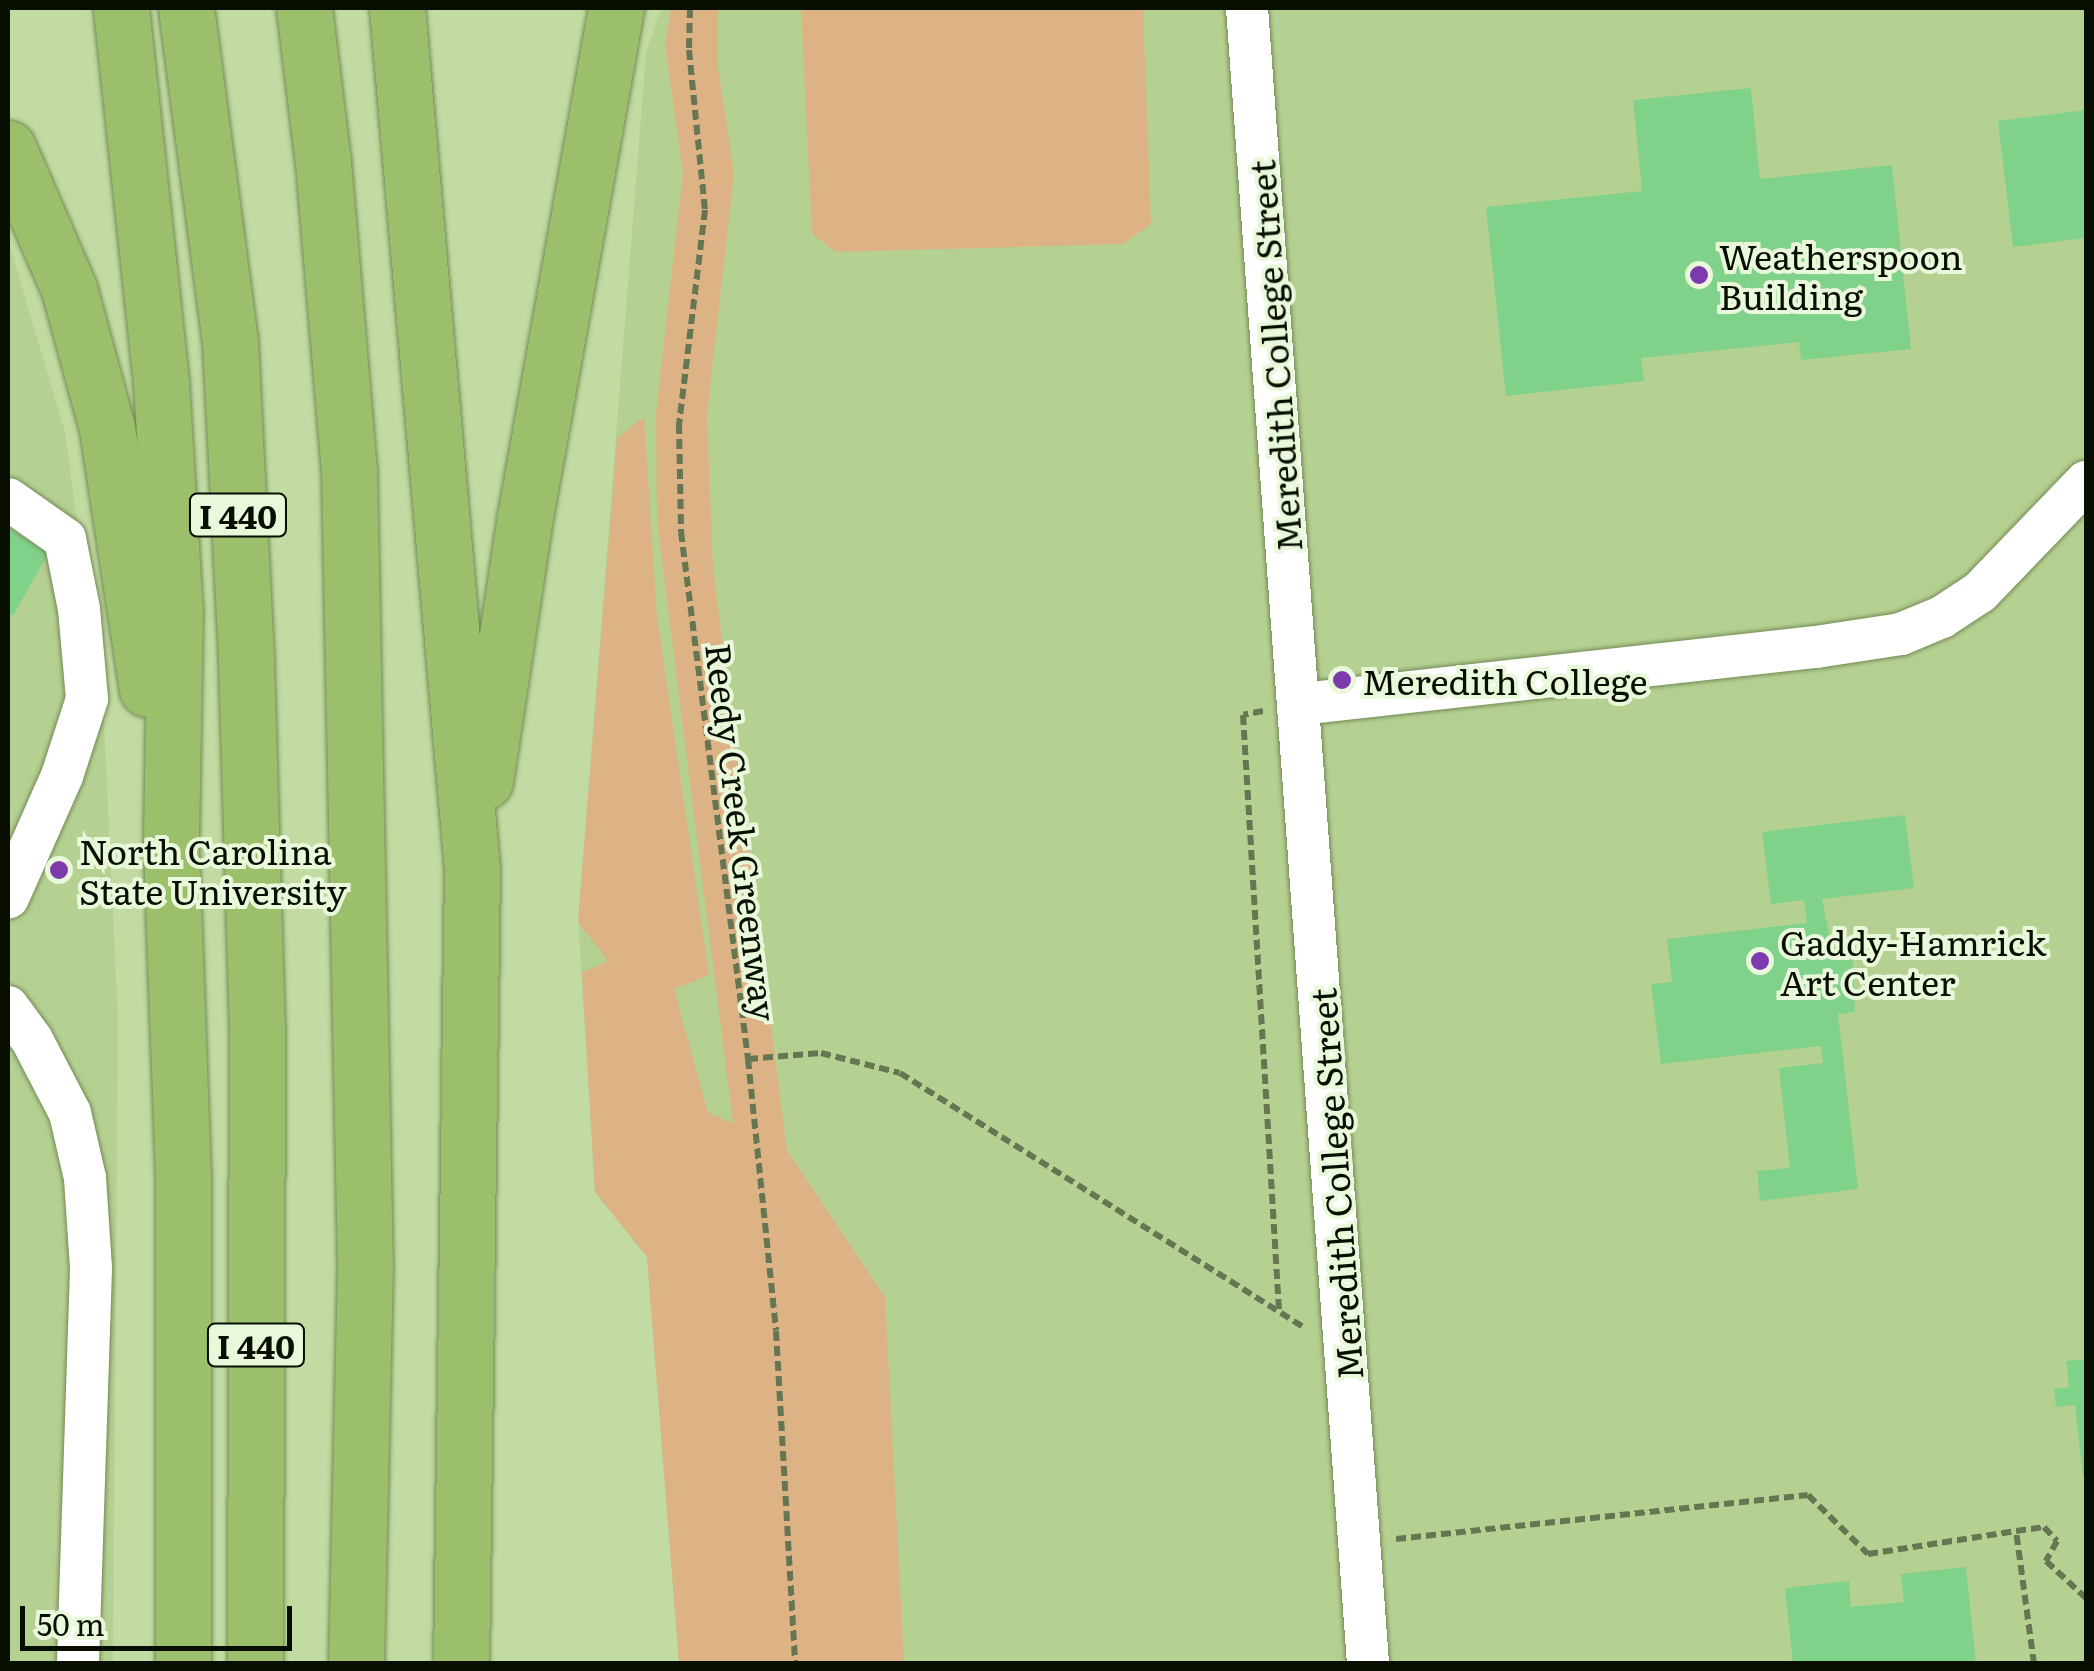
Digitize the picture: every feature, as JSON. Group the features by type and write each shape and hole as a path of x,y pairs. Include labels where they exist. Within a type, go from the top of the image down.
{"highway":[{"path":"121,8 161,382 174,609 171,849 182,1184 183,1664"},
{"name":"I 440","path":"186,8 230,341 246,661 258,1026 255,1664"},
{"path":"304,8 323,162 349,471 364,1266 356,1664"},
{"path":"397,8 472,868 464,1664"},
{"path":"472,868 525,517 616,8"},
{"path":"8,148 69,289 107,428 171,849"}],"street":[{"name":"Meredith College Street","path":"1247,8 1301,704 1368,1664"},
{"path":"1301,704 1816,647 1900,634 1942,617 1980,592 2086,482"},
{"path":"8,498 65,540 80,609 87,698 62,776 8,898"},
{"path":"8,1007 32,1040 70,1113 85,1178 91,1270 78,1664"}],"path":[{"name":"Reedy Creek Greenway","path":"690,8 689,50 706,210 679,424 681,532 748,1059 776,1331 795,1664"},
{"path":"1279,1312 1243,714 1301,704"},
{"path":"748,1059 821,1054 900,1073 1347,1355"},
{"path":"1378,1540 1808,1495 1868,1554 2044,1526 2056,1541 2046,1561 2086,1598"},
{"path":"2016,1531 2034,1664"}],"shaded area":[{"name":"Meredith College","path":"661,8 2086,8 2086,1663 679,1663 647,1257 595,1192 578,921 646,53"},
{"path":"671,8 718,8 718,68 734,173 707,415 713,567 787,1150 885,1297 904,1663 679,1663 647,1257 595,1192 582,973 608,961 578,922 617,438 644,417 657,616 709,975 674,989 708,1113 733,1123 657,521 656,413 683,173 665,44"},
{"path":"801,8 1143,8 1151,224 1123,244 836,252 812,234"},
{"name":"North Carolina State University","path":"8,240 65,432 104,722 118,1017 113,1663 8,1663"}],"building":[{"name":"Weatherspoon Building","path":"1751,88 1760,179 1892,165 1911,349 1801,360 1799,342 1641,358 1644,381 1506,396 1486,207 1642,191 1633,100"},
{"path":"2086,110 2086,238 2013,247 1998,121"},
{"path":"8,528 49,552 13,616 8,613"},
{"path":"1905,815 1914,888 1822,899 1832,948 1852,945 1855,1012 1838,1014 1858,1189 1760,1201 1757,1171 1790,1168 1779,1068 1823,1063 1821,1046 1661,1064 1651,984 1672,982 1667,939 1807,923 1804,900 1771,904 1762,832"},
{"path":"2086,1359 2083,1476 2075,1405 2056,1407 2054,1389 2069,1387 2066,1361"},
{"path":"1966,1567 1976,1664 1793,1664 1785,1588 1849,1581 1851,1607 1904,1602 1901,1574"}],"place":[{"name":"Weatherspoon Building","path":"1699,275"},
{"name":"Meredith College","path":"1342,680"},
{"name":"North Carolina State University","path":"59,870"},
{"name":"Gaddy-Hamrick Art Center","path":"1760,961"}]}
